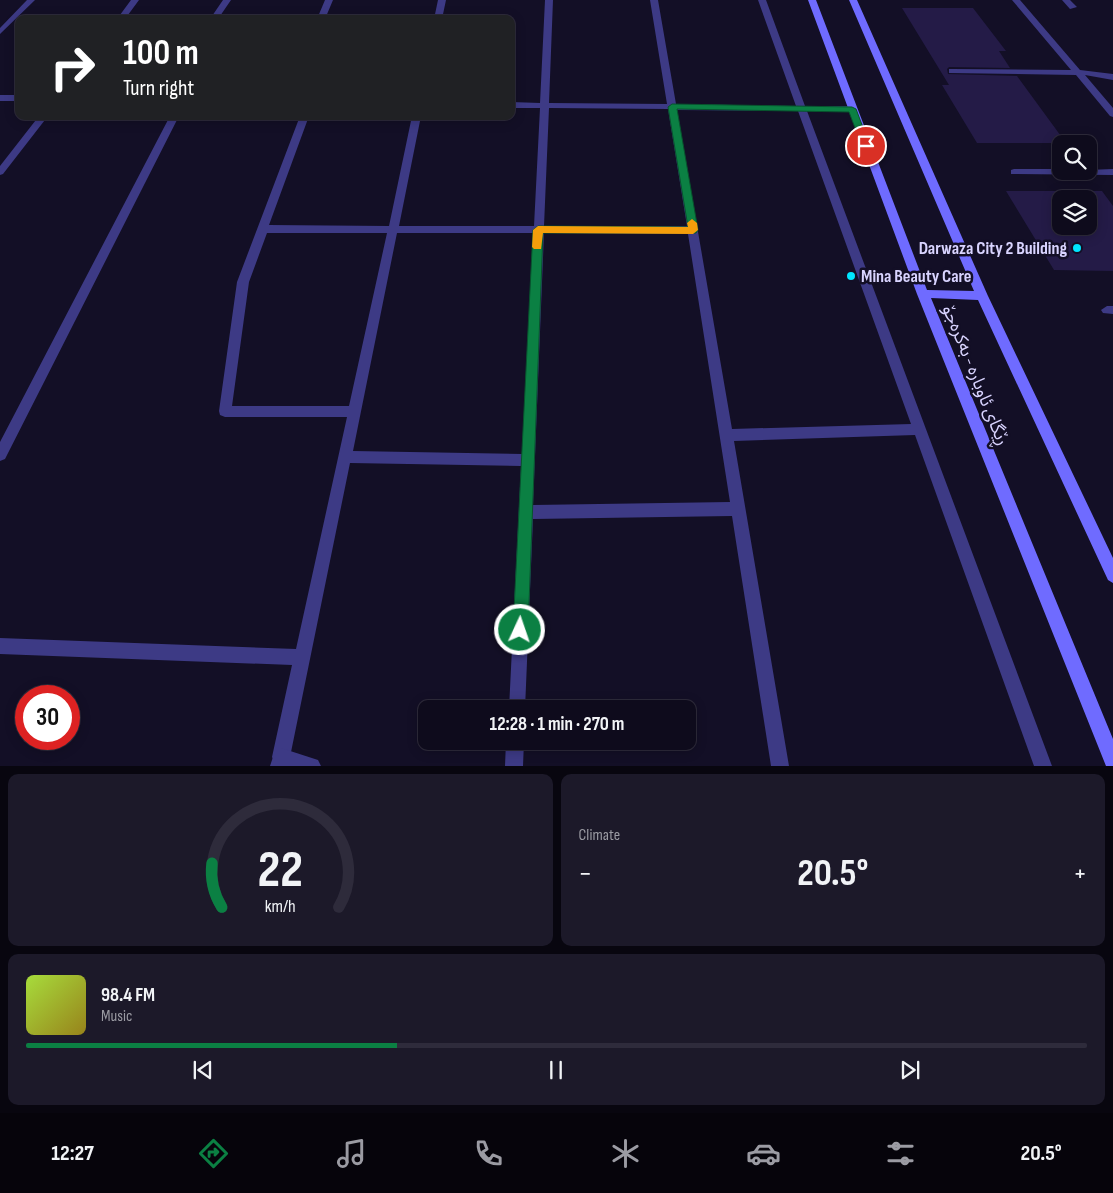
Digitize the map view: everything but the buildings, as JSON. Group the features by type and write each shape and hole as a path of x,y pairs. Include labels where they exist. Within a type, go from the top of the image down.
{"main road":[{"name":"ڕێگای ئاوبارە - بەکرەجۆ","path":"812,0 923,294 1113,760"},
{"name":"ڕێگای ئاوبارە - بەکرەجۆ","path":"853,0 982,296 1113,575"},
{"path":"923,294 982,296"}],"street":[{"path":"16,15 31,0"},
{"path":"124,15 135,0"},
{"path":"217,15 227,0"},
{"path":"323,15 329,0"},
{"path":"439,15 442,0"},
{"path":"517,700 549,0"},
{"path":"654,0 780,766"},
{"path":"762,0 1043,766"},
{"path":"1016,0 1113,114"},
{"path":"1066,0 1073,8"},
{"path":"0,32 15,17"},
{"path":"952,71 1079,73 1113,76"},
{"path":"0,98 15,98"},
{"path":"515,105 852,109"},
{"path":"0,172 41,120"},
{"path":"0,455 173,120"},
{"path":"304,120 243,282 225,410 353,412"},
{"path":"312,766 280,761 416,120"},
{"path":"1014,172 1113,172"},
{"path":"263,228 693,230"},
{"path":"725,435 918,429"},
{"path":"344,457 528,460"},
{"path":"526,512 738,509"},
{"path":"0,646 302,657"},
{"path":"514,766 515,750"}],"slow traffic":[{"path":"537,247 538,230 693,230 692,223"}],"place":[{"name":"Darwaza City 2 Building","path":"1077,248"},
{"name":"Mina Beauty Care","path":"851,276"}],"route":[{"path":"520,630 538,230 693,230 672,107 852,109 866,146"}]}
